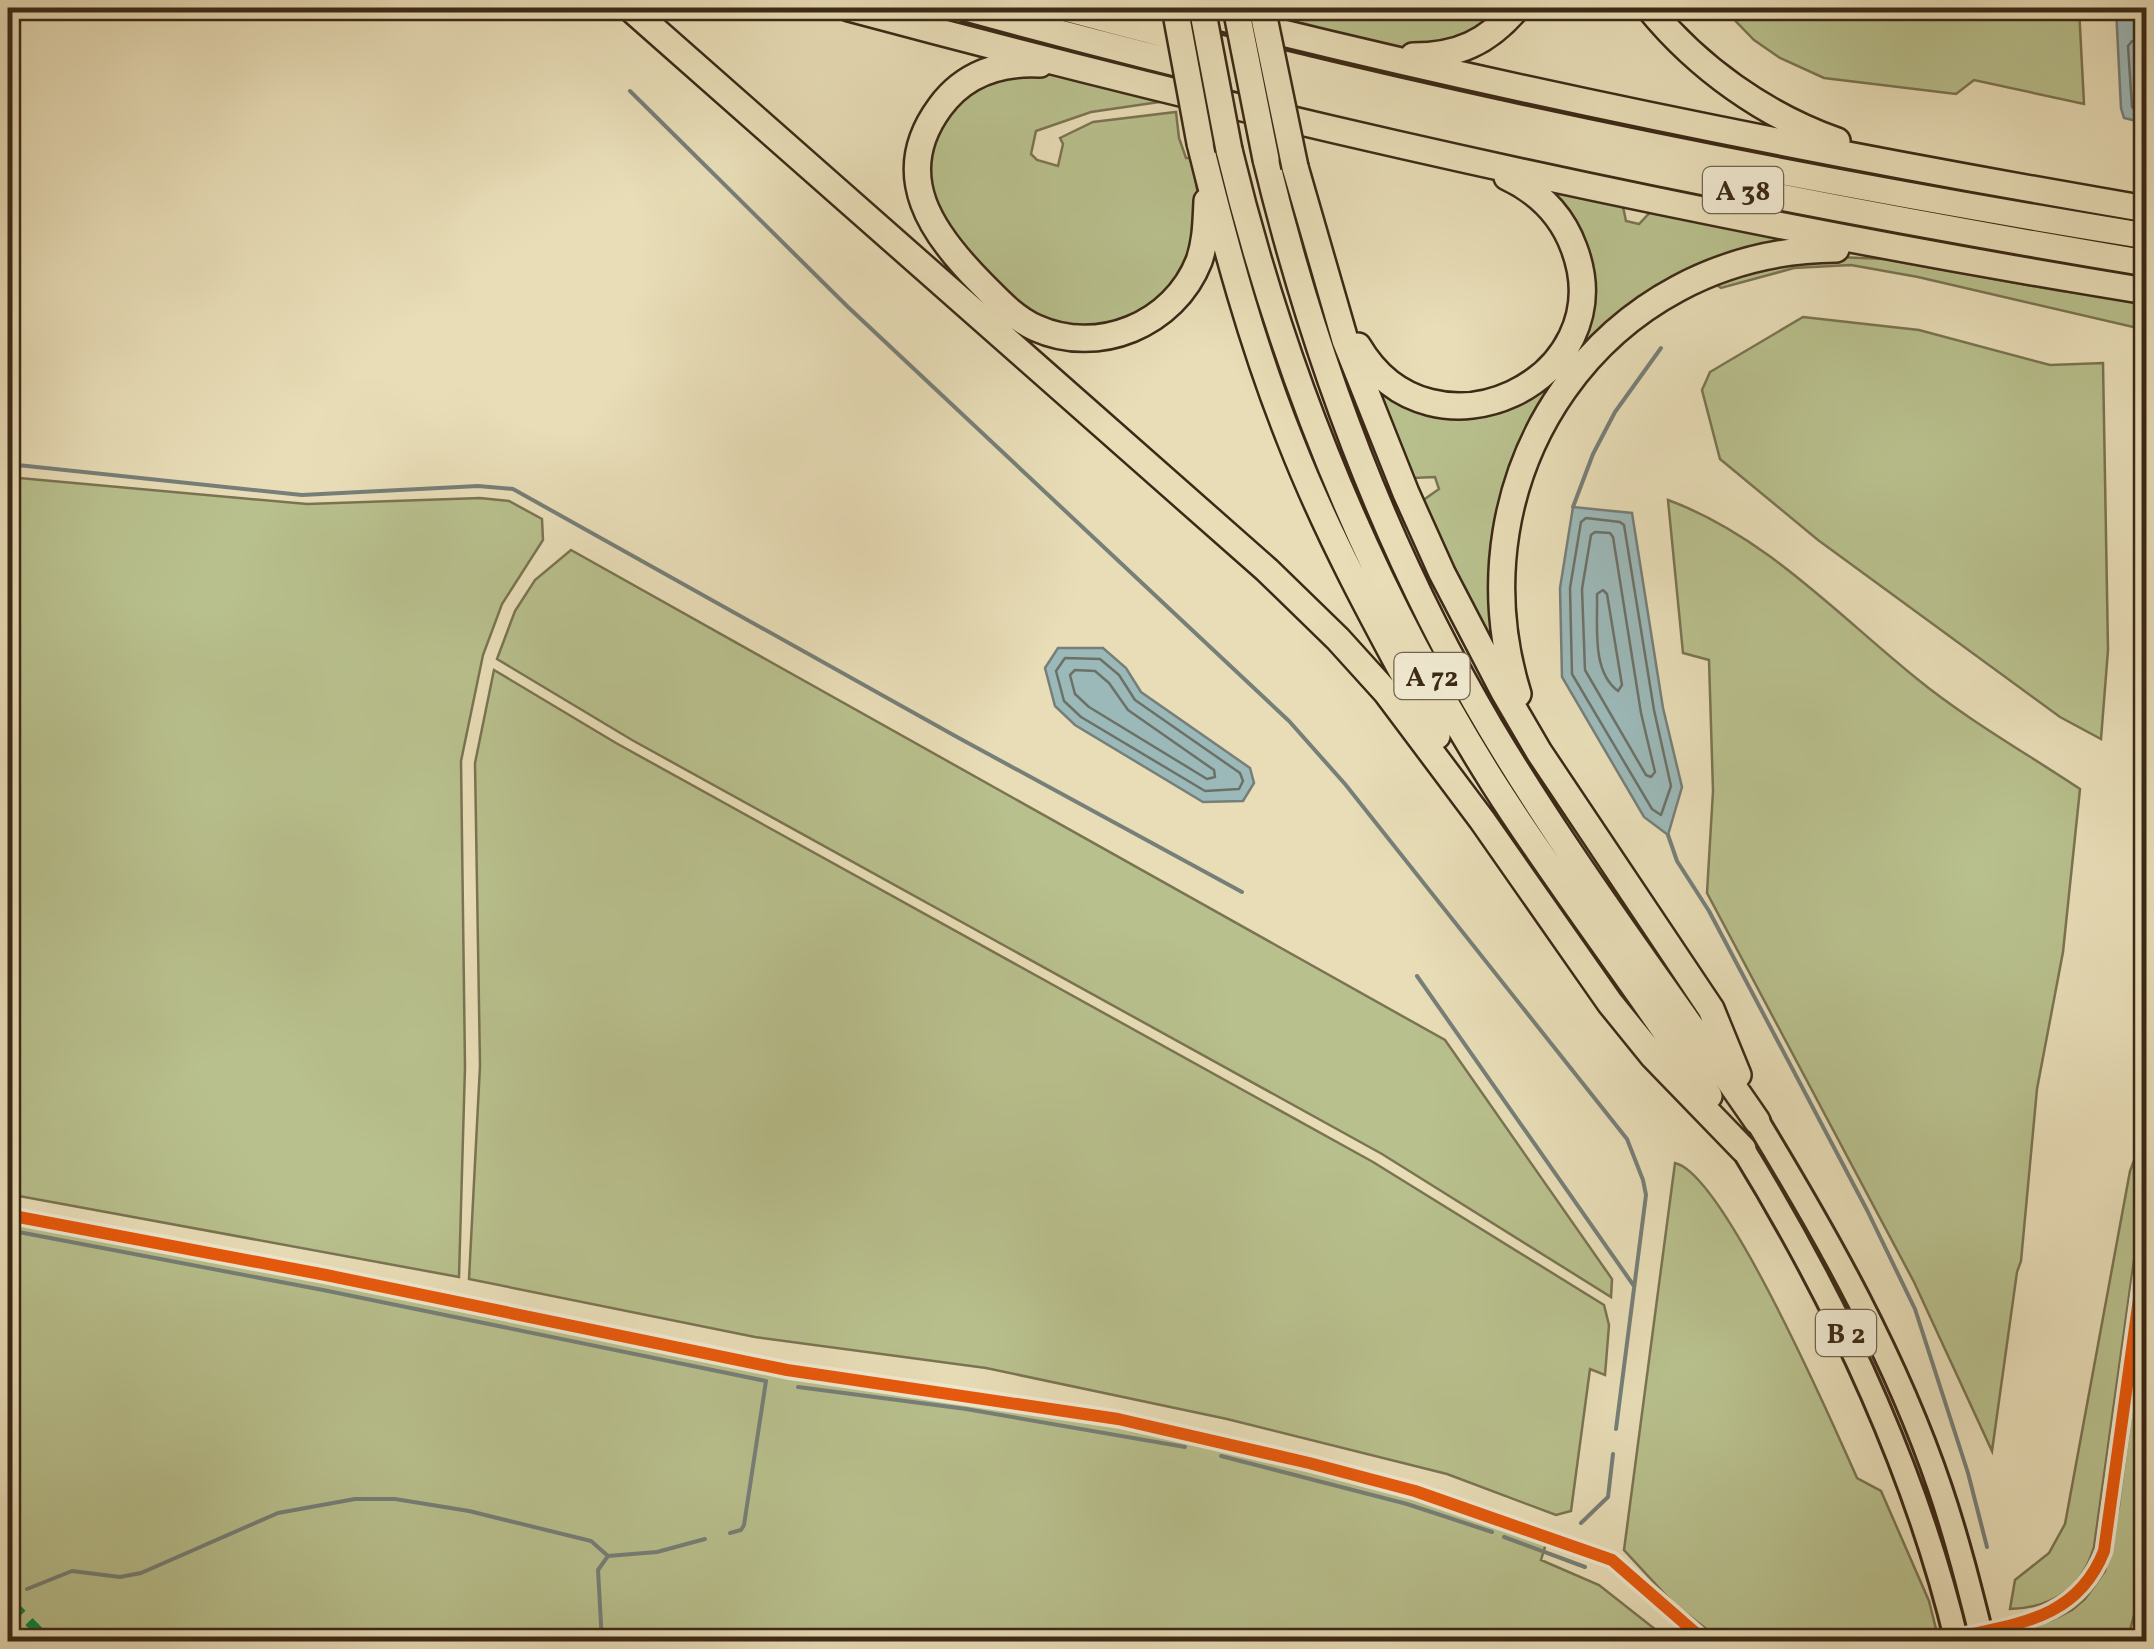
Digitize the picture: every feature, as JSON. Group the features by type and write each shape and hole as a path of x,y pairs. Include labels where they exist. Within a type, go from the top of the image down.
{"highway":[{"path":"630,8 1314,614 1403,712 1565,942 1652,1056 1744,1149"},
{"path":"849,8 1465,161 1740,220 2146,291"},
{"name":"A 38","path":"966,8 1342,103 1649,170 1877,216 2146,262"},
{"name":"A 38","path":"1065,8 1349,78 1696,154 2146,236"},
{"path":"1482,820 1377,625 1292,445 1245,314 1208,174 1178,8 1378,57 1942,174 2146,209"},
{"name":"A 72","path":"1202,8 1228,150 1256,258 1302,399 1404,623 1518,820 1744,1149"},
{"name":"A 72","path":"1236,8 1266,159 1290,252 1371,488 1438,632 1489,725 1554,828 1757,1121"},
{"path":"1262,8 1296,167 1334,307 1366,397 1442,573 1504,692 1711,1009 1757,1121"},
{"path":"1378,57 1434,56 1462,50 1486,38 1517,8"},
{"path":"1649,8 1700,60 1764,108 1833,140 1942,174"},
{"path":"1099,73 1041,64 997,67 958,88 930,122 918,165 924,209 938,236 1002,304 1034,327 1078,338 1123,332 1152,319 1176,298 1200,257 1208,174"},
{"path":"1334,307 1367,361 1386,382 1439,406 1474,407 1504,399 1532,384 1554,362 1571,335 1580,305 1580,274 1572,243 1557,215 1536,193 1465,161"},
{"path":"1578,810 1518,694 1501,613 1502,558 1511,503 1528,451 1554,402 1606,339 1648,306 1694,279 1745,260 1796,250 1918,253"},
{"name":"B 2","path":"1757,1121 1817,1219 1894,1375 1940,1487 1983,1642"},
{"name":"B 2","path":"1744,1149 1785,1216 1853,1347 1920,1514 1957,1642"}],"green space":[{"path":"1281,8 1505,8 1467,37 1410,50 1284,23"},
{"path":"1723,8 2079,8 2084,104 1974,80 1956,94 1824,78 1780,58 1754,40"},
{"path":"1046,71 1173,100 1091,112 1036,131 1031,154 1037,160 1058,166 1063,144 1060,138 1093,122 1176,112 1179,138 1186,158 1192,158 1199,202 1191,259 1163,300 1106,328 1044,322 1016,305 936,215 927,165 943,116 980,82"},
{"path":"1539,187 1622,202 1626,221 1639,224 1656,206 1825,239 1688,275 1531,427 1502,665 1498,669 1422,501 1439,489 1435,477 1413,478 1376,386 1505,406 1586,311"},
{"path":"1815,256 1884,259 2061,291 2146,301 2146,330 1851,265 1794,268 1721,288 1710,280"},
{"path":"1803,317 1919,330 2050,365 2103,363 2108,650 2101,739 2060,717 1818,540 1720,459 1702,390 1710,372"},
{"path":"8,477 307,504 480,498 509,501 542,519 543,540 502,604 483,655 461,761 465,1067 459,1277 8,1194"},
{"path":"1668,500 1703,515 1768,555 1935,693 2080,789 2063,952 2037,1089 2021,1261 1992,1451 1914,1282 1707,893 1713,791 1709,660 1683,653"},
{"path":"571,550 1445,1040 1612,1279 1611,1297 1382,1154 632,740 497,659 515,611 535,580"},
{"path":"494,670 616,743 1373,1162 1604,1305 1609,1325 1605,1375 1590,1369 1571,1511 1556,1515 1447,1474 1227,1419 986,1368 755,1337 469,1279 480,1066 475,763"},
{"path":"2146,1129 2146,1174 2094,1547 2082,1574 2063,1593 2039,1605 2010,1609 2015,1580 2049,1553 2065,1524 2130,1171"},
{"path":"1675,1163 1696,1177 1721,1209 1775,1304 1857,1478 1881,1491 1929,1601 1939,1641 1722,1641 1675,1605 1624,1550"},
{"path":"8,1215 326,1275 787,1370 1118,1419 1309,1463 1415,1491 1548,1537 1541,1560 1599,1585 1670,1641 8,1641"},
{"path":"2146,1301 2146,1571 2127,1641 2020,1641 2013,1629 2052,1620 2072,1610 2105,1571 2119,1506"}],"water":[{"path":"2116,8 2139,8 2145,117 2141,122 2124,118 2121,108"},
{"path":"1573,507 1632,513 1663,708 1682,787 1668,835 1644,817 1562,677 1560,588"},
{"path":"1058,648 1103,648 1126,668 1141,692 1250,768 1254,783 1243,801 1203,802 1075,725 1055,706 1045,668"}],"waterway":[{"path":"630,91 848,307 1289,721 1345,784 1627,1139 1646,1195 1616,1429"},
{"path":"1573,507 1593,454 1615,412 1661,348"},
{"path":"8,464 302,495 478,486 513,489 1242,892"},
{"path":"1668,835 1677,861 1709,911 1915,1309 1968,1473 1987,1547"},
{"path":"1417,976 1634,1286"},
{"path":"8,1230 766,1381 744,1525 730,1533"},
{"path":"798,1387 966,1409 1185,1447"},
{"path":"1581,1523 1608,1497 1613,1454"},
{"path":"1221,1456 1407,1504 1492,1532"},
{"path":"27,1589 72,1571 120,1577 141,1573 278,1513 355,1499 395,1499 469,1511 591,1541 608,1556 657,1552 705,1539"},
{"path":"1504,1537 1585,1567"},
{"path":"602,1642 598,1570 608,1556"}],"marked path":[{"path":"8,1600 49,1642"}],"cycle path":[{"path":"8,1215 326,1275 787,1370 1118,1419 1309,1463 1415,1491 1612,1560 1706,1642"},
{"path":"1938,1642 2013,1625 2057,1608 2076,1594 2104,1551 2146,1248"}]}
